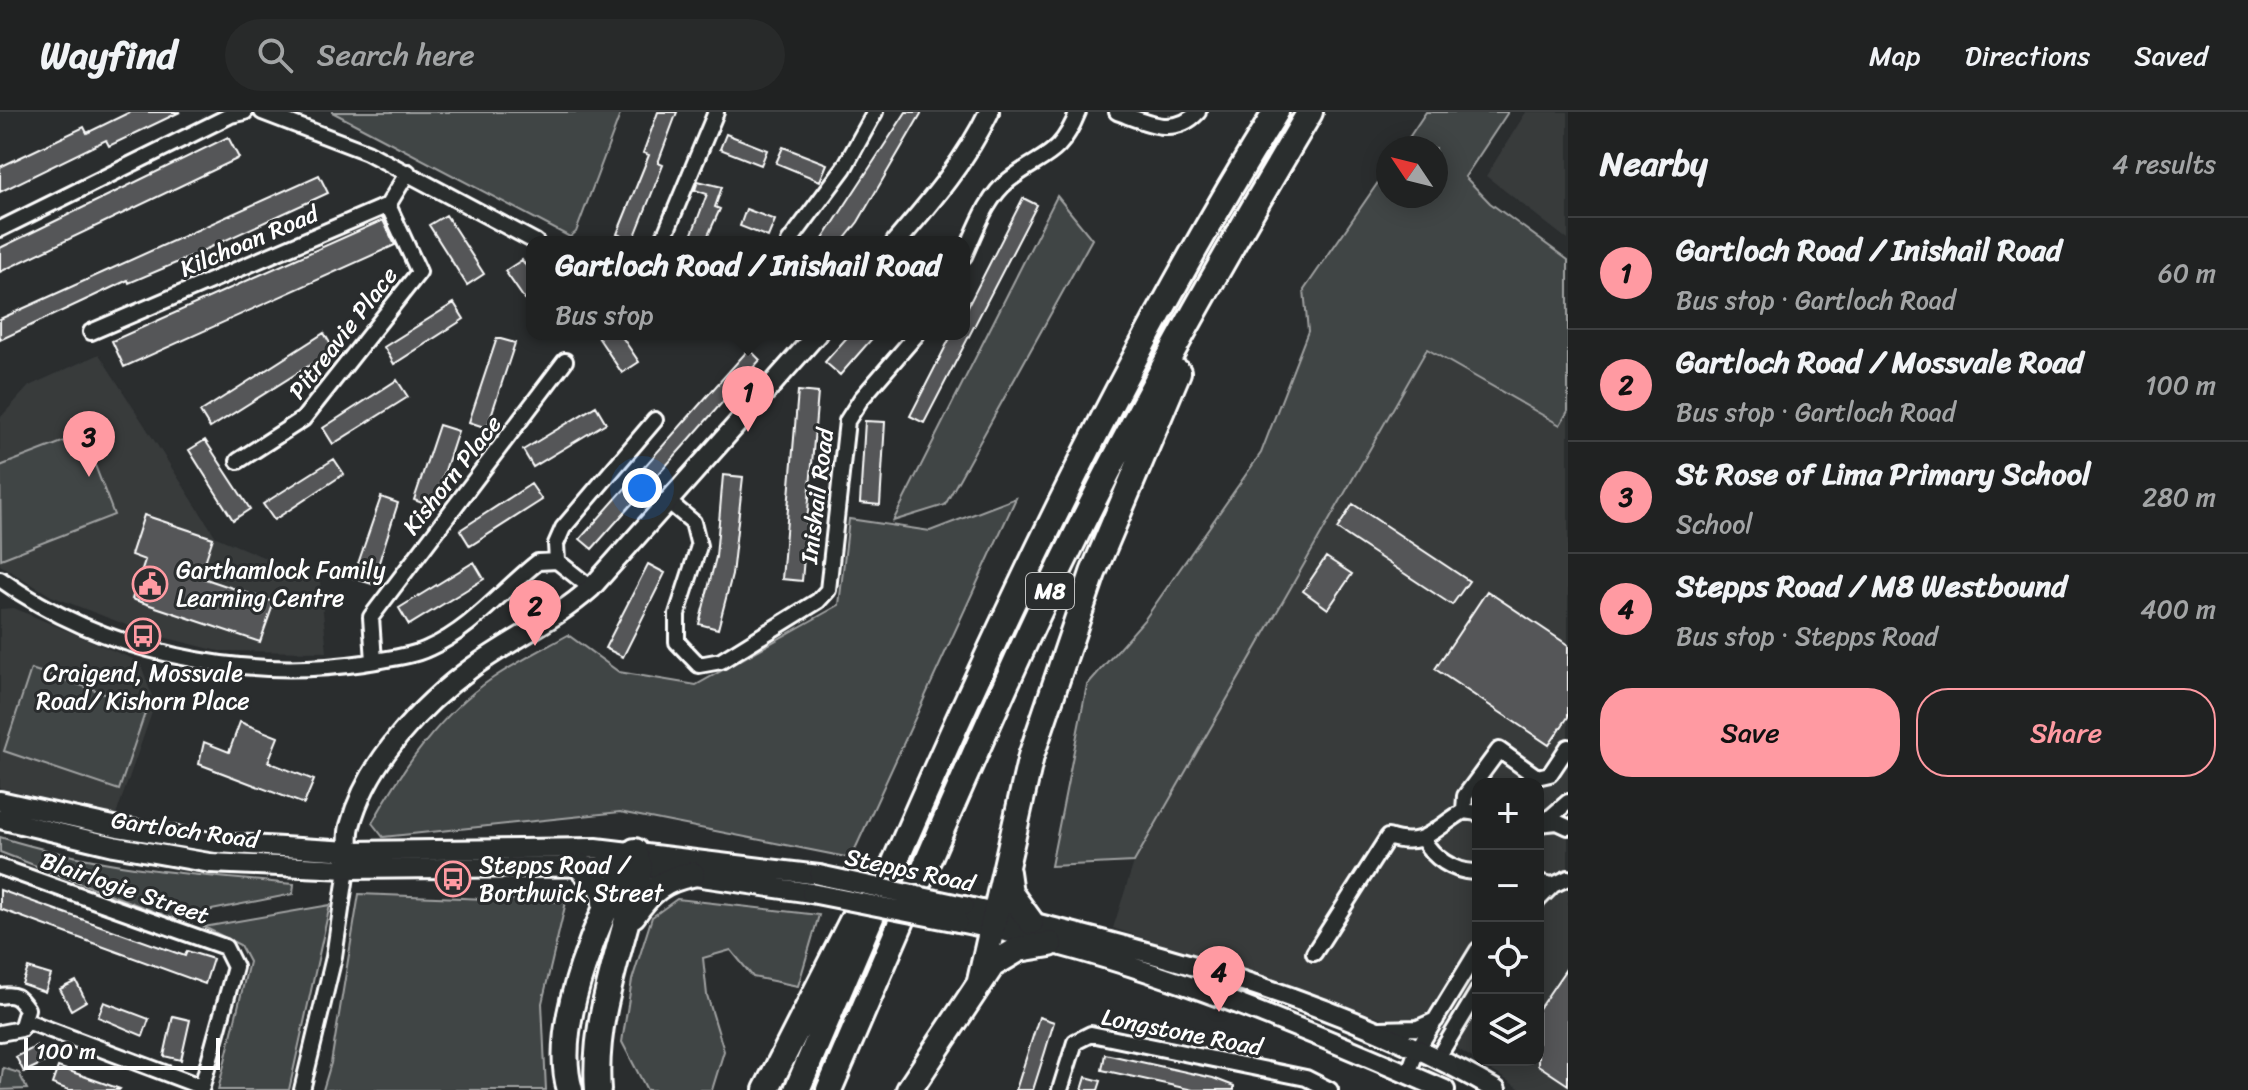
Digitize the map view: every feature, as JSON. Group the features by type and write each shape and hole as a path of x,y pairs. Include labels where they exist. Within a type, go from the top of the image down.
{"highway":[{"name":"M8","path":"797,1090 920,800 1125,377 1235,178 1276,112"},
{"name":"M8","path":"829,1090 1032,627 1134,424 1233,241 1310,112"},
{"path":"980,981 1031,756 1093,573 1233,241"},
{"path":"766,1090 853,916 920,800"},
{"path":"1007,858 1010,893 1031,922"},
{"path":"570,1090 567,1034 574,997 606,910 633,862"},
{"path":"598,1090 596,1062 601,1024 629,920 633,862"},
{"path":"580,866 603,888 606,910"},
{"path":"629,920 651,891 671,878 692,874"},
{"path":"909,1090 992,965 1019,949 1050,944"}],"main road":[{"path":"901,236 954,176 971,150 989,112"},
{"path":"348,860 349,828 365,789 382,758 427,706 473,667 567,610 591,588 670,503 812,340"},
{"name":"Gartloch Road","path":"0,801 118,827 348,860"},
{"name":"Gartloch Road","path":"0,819 114,846 210,863 348,860"},
{"name":"Stepps Road","path":"348,860 596,848 633,862 692,874 961,914"},
{"name":"Stepps Road","path":"348,860 580,866 633,862 819,875 994,921 1050,944 1182,982 1406,1082 1433,1088 1437,1059"},
{"name":"Stepps Road","path":"994,921 1031,922 1178,960 1360,1025 1437,1059 1496,1090"}],"street":[{"path":"0,229 231,115 245,112"},
{"path":"262,112 321,132 408,172 526,237"},
{"path":"664,236 716,112"},
{"path":"793,236 844,168 875,112"},
{"path":"970,243 990,200 1008,181 1053,155 1069,134 1078,112"},
{"path":"1117,112 1163,128 1191,120 1198,112"},
{"path":"388,205 408,172"},
{"name":"Kilchoan Road","path":"91,332 388,205"},
{"name":"Pitreavie Place","path":"238,461 303,419 419,272 388,205"},
{"name":"Inishail Road","path":"670,503 693,522 699,546 677,614 677,642 699,665 721,661 818,601 828,590 847,421 861,399 912,340"},
{"name":"Kishorn Place","path":"374,661 371,617 565,361"},
{"path":"557,561 556,544 563,528 655,420"},
{"path":"0,579 90,627 144,647 222,667 316,670 429,649 495,604 538,562 557,561 591,588"},
{"path":"1314,953 1388,837 1407,844 1423,839 1471,812 1465,796 1499,750 1537,777 1550,774 1568,747"},
{"path":"1544,821 1568,802"},
{"path":"1544,823 1568,827"},
{"path":"1423,839 1445,863 1462,872 1472,872"},
{"path":"302,1090 334,957 348,860"},
{"name":"Blairlogie Street","path":"0,867 225,947 235,967 202,1089"},
{"path":"1546,883 1568,878"},
{"path":"1406,1082 1417,1050 1472,960"},
{"path":"0,996 11,994 19,998 27,1009 21,1029 0,1033"},
{"path":"1437,1059 1476,994"},
{"path":"24,1020 202,1089"},
{"path":"1360,1025 1401,1031 1436,1020"},
{"name":"Longstone Road","path":"1060,1090 1075,1042 1091,1034 1306,1078 1330,1090"}],"shaded area":[{"path":"332,112 621,112 576,232 568,236"},
{"path":"1426,112 1508,112 1465,177 1490,203 1568,260 1568,411 1560,425 1427,349 1134,862 1051,866 1087,685 1145,619 1261,453 1308,331 1304,290 1376,185 1376,208 1448,208 1448,136 1410,136"},
{"path":"1526,112 1568,112 1568,240 1486,176"},
{"path":"1057,196 1092,239 945,505 893,521"},
{"path":"1428,349 1559,425 1568,411 1568,1090 1522,1090 1485,1066 1544,1066 1544,778 1472,778 1472,1058 1441,1038 1113,928 1134,862"},
{"path":"99,354 216,537 320,581 327,652 219,651 150,634 51,596 0,565 0,418 29,386"},
{"path":"83,434 114,515 1,559 0,466"},
{"path":"1016,498 851,858 620,812 383,837 372,823 410,762 456,708 493,678 568,635 619,672 696,685 839,605 849,519 930,531"},
{"path":"14,608 140,662 155,704 116,815 0,788 0,609"},
{"path":"31,669 147,707 119,790 4,751"},
{"path":"0,837 110,863 294,884 293,894 171,918 0,852"},
{"path":"359,894 566,902 542,1003 546,1090 323,1090 331,1063"},
{"path":"677,899 819,915 798,986 753,977 731,950 703,958 707,995 724,1051 712,1090 647,1090 622,1042 632,980 652,917"},
{"path":"330,905 289,1090 218,1090 249,962 240,945 204,927"},
{"path":"3,1068 19,1073 27,1089 0,1090"}],"building":[{"path":"130,112 180,112 109,146 106,140 0,192 0,167 84,127 87,133"},
{"path":"658,112 677,112 658,163 663,165 635,236 622,236 617,234 649,155 643,153"},
{"path":"906,112 922,112 858,222 847,236 825,236"},
{"path":"726,134 767,150 761,165 720,149"},
{"path":"228,137 239,158 0,272 0,248"},
{"path":"783,147 827,164 820,181 776,163"},
{"path":"319,175 328,193 176,263 129,283 128,280 0,340 0,319"},
{"path":"698,181 722,187 715,207 720,209 708,236 691,236 707,194 695,190"},
{"path":"1023,198 1037,205 970,334 970,302"},
{"path":"746,209 775,220 768,236 740,226"},
{"path":"446,215 484,274 467,285 429,225"},
{"path":"383,220 395,245 124,367 112,341"},
{"path":"522,260 526,266 526,301 505,271"},
{"path":"454,303 464,319 394,364 384,347"},
{"path":"324,333 334,350 210,428 200,412"},
{"path":"497,338 515,343 487,428 469,422"},
{"path":"600,340 624,340 639,362 622,373"},
{"path":"845,340 871,340 840,375 825,362"},
{"path":"949,340 967,340 924,423 910,416"},
{"path":"749,349 760,360 592,549 580,539"},
{"path":"397,380 408,397 333,444 323,428"},
{"path":"798,391 818,393 802,581 782,579"},
{"path":"596,406 606,423 533,467 523,450"},
{"path":"865,421 885,422 880,505 860,503"},
{"path":"439,425 458,431 433,507 414,500"},
{"path":"205,440 250,509 233,520 189,450"},
{"path":"334,459 344,474 274,520 263,504"},
{"path":"723,475 743,477 732,575 718,629 699,624 716,557"},
{"path":"531,484 542,500 470,546 460,530"},
{"path":"381,497 398,503 372,584 353,578"},
{"path":"1353,504 1469,581 1452,605 1337,529"},
{"path":"144,515 213,538 200,577 274,602 260,642 132,599 145,560 131,555"},
{"path":"1326,557 1352,574 1328,609 1303,591"},
{"path":"474,562 484,579 409,625 399,608"},
{"path":"648,564 665,573 623,657 605,648"},
{"path":"1487,591 1568,645 1568,717 1549,745 1435,669"},
{"path":"240,722 278,737 268,762 314,780 304,804 199,764 204,742 229,752"},
{"path":"0,890 185,956 187,951 213,959 205,984 0,909"},
{"path":"1568,966 1568,1085 1540,1066 1544,1066 1544,1001"},
{"path":"28,968 51,975 45,992 22,984"},
{"path":"76,981 86,1001 71,1010 60,989"},
{"path":"104,1002 149,1019 143,1036 98,1017"},
{"path":"173,1016 190,1020 181,1060 164,1056"},
{"path":"1039,1017 1054,1022 1045,1052 1033,1090 1016,1090"},
{"path":"37,1046 45,1062 24,1072 16,1057"},
{"path":"1105,1054 1213,1078 1234,1086 1234,1090 1193,1090 1102,1070"},
{"path":"58,1067 120,1089 69,1090 52,1084"},
{"path":"1086,1077 1101,1081 1098,1090 1082,1090"}],"place":[{"name":"Gartloch Road / Inishail Road","path":"748,432"},
{"name":"St Rose of Lima Primary School","path":"89,477"},
{"name":"Garthamlock Family Learning Centre","path":"150,584"},
{"name":"Craigend, Mossvale Road/ Kishorn Place","path":"143,636"},
{"name":"Gartloch Road / Mossvale Road","path":"535,646"},
{"name":"Stepps Road / Borthwick Street","path":"453,879"},
{"name":"Stepps Road / M8 Westbound","path":"1219,1012"}]}
